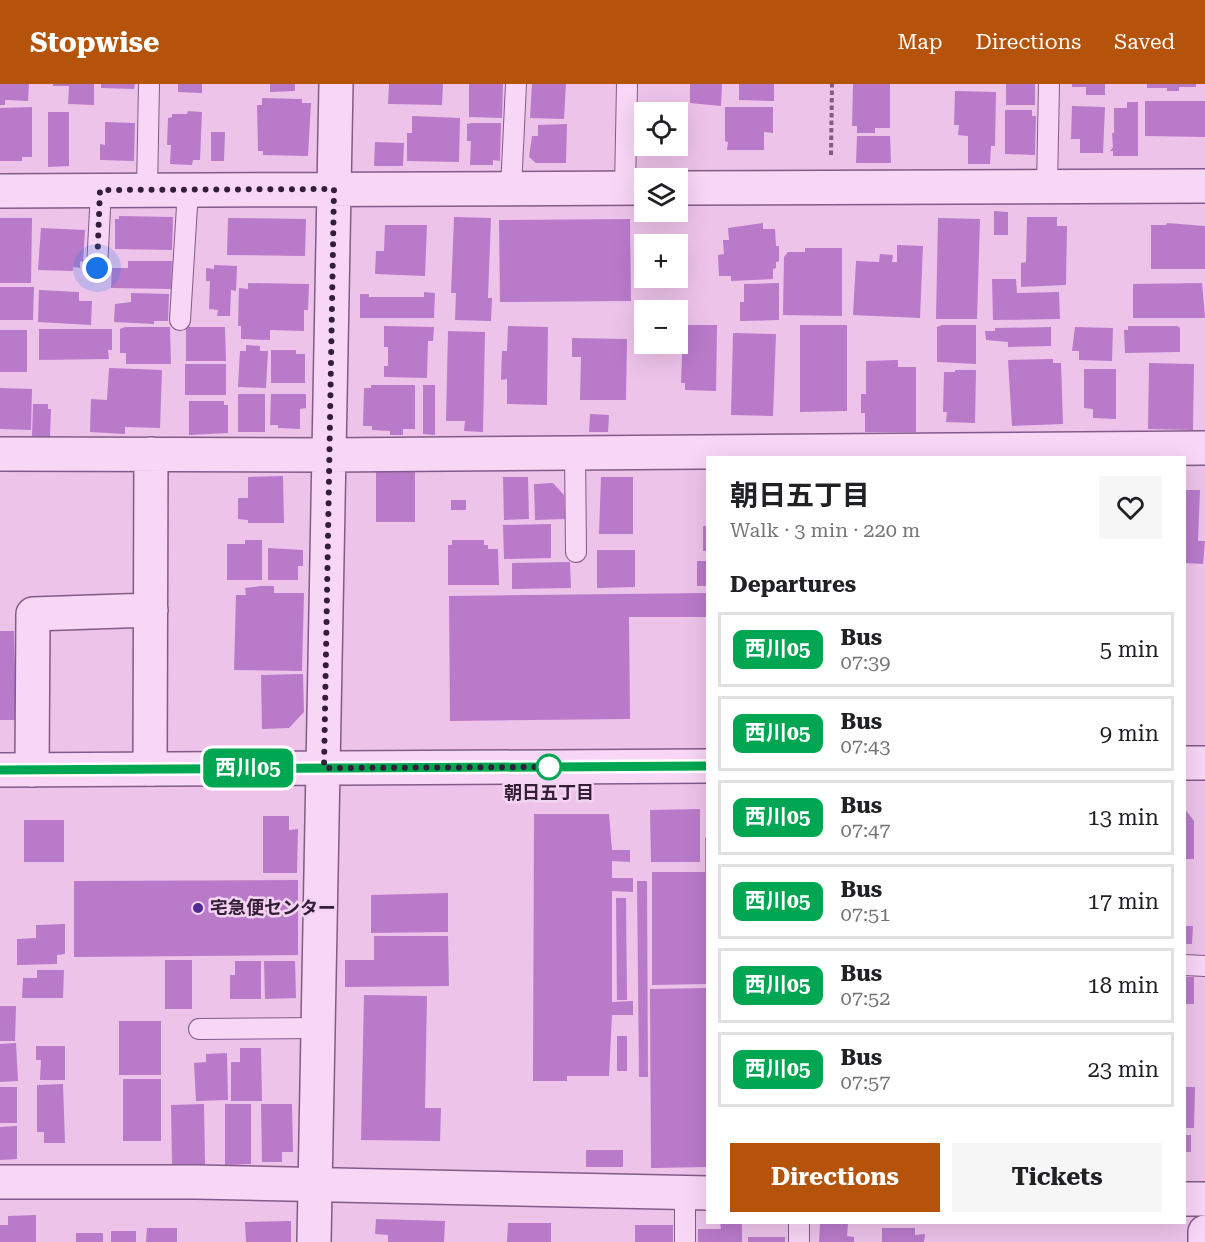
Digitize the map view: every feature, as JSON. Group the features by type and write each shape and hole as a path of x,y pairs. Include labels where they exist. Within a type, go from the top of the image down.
{"street":[{"path":"314,1242 336,84"},
{"path":"688,188 1205,186"},
{"path":"0,190 634,188"},
{"path":"0,454 329,455 575,452 917,454 1205,448"},
{"path":"150,769 151,454"},
{"path":"151,610 33,614 16,770 706,766"},
{"path":"1186,763 1205,763"},
{"path":"0,1182 196,1182 696,1192"},
{"path":"1186,1199 1205,1199"},
{"path":"1205,1233 1205,1242"}],"lane":[{"path":"147,190 148,84"},
{"path":"511,189 516,84"},
{"path":"627,84 634,175"},
{"path":"1047,187 1049,84"},
{"path":"97,268 100,190"},
{"path":"180,320 188,190"},
{"path":"575,452 576,552"},
{"path":"1186,965 1205,966"},
{"path":"199,1029 319,1028"},
{"path":"685,1242 696,1192"},
{"path":"799,1224 799,1242"}],"path":[{"path":"830,188 832,84"}],"building":[{"path":"0,84 29,84 28,101 5,100 5,105 0,105"},
{"path":"53,84 94,84 94,105 68,104 69,86 53,86"},
{"path":"101,84 135,84 134,89 101,88"},
{"path":"178,84 202,84 202,93 178,92"},
{"path":"270,84 295,84 295,91 270,92"},
{"path":"389,84 443,84 442,105 388,104"},
{"path":"469,84 503,84 502,118 469,117"},
{"path":"532,84 566,84 564,119 530,118"},
{"path":"690,84 722,84 721,106 690,103"},
{"path":"739,84 774,84 774,101 739,100"},
{"path":"853,84 890,84 890,128 875,128 875,133 857,133 857,126 852,126"},
{"path":"1006,84 1035,84 1035,105 1006,105"},
{"path":"1072,84 1105,84 1105,95 1086,95 1086,87 1072,87"},
{"path":"1147,84 1196,84 1196,87 1179,87 1179,91 1167,91 1167,88 1147,88"},
{"path":"955,91 996,92 995,146 991,146 990,164 968,164 968,136 958,135 959,125 954,125"},
{"path":"262,98 302,99 302,103 311,103 308,156 263,155 263,151 258,151 257,105 262,105"},
{"path":"1145,101 1205,101 1205,137 1145,136"},
{"path":"1127,102 1138,102 1138,156 1113,156 1113,151 1110,151 1113,147 1114,108 1127,108"},
{"path":"1072,106 1105,107 1103,153 1080,153 1080,139 1071,139"},
{"path":"32,107 32,157 22,157 22,161 0,161 0,108"},
{"path":"725,107 773,107 773,133 764,132 764,150 727,150"},
{"path":"1005,110 1032,110 1032,116 1036,116 1035,155 1005,154"},
{"path":"188,111 202,112 200,160 193,160 192,165 170,164 171,145 167,145 168,118 172,117 172,114 187,114"},
{"path":"48,112 69,112 69,166 48,167"},
{"path":"412,116 460,118 459,162 407,161 407,133 412,133"},
{"path":"105,122 135,123 134,161 100,160 100,144 105,145"},
{"path":"501,123 500,161 493,160 493,165 470,165 471,141 467,141 467,124"},
{"path":"567,124 566,163 536,163 529,157 532,136 538,136 538,125"},
{"path":"211,132 225,132 224,161 211,161"},
{"path":"857,136 890,136 891,163 856,163"},
{"path":"375,142 404,143 403,166 374,166"},
{"path":"994,211 1008,212 1008,235 994,235"},
{"path":"119,216 173,217 172,250 115,249 115,219 119,219"},
{"path":"454,217 491,218 488,298 492,298 491,321 455,320 456,293 451,293"},
{"path":"1027,217 1057,217 1057,226 1067,226 1066,285 1021,287 1021,263 1026,262"},
{"path":"0,218 32,218 31,283 0,283"},
{"path":"228,218 306,219 305,256 227,255"},
{"path":"938,218 980,219 977,319 936,319"},
{"path":"630,219 631,301 500,302 499,220"},
{"path":"763,223 763,229 775,229 776,246 779,246 779,261 773,269 773,279 731,281 731,276 719,276 718,255 724,254 723,240 729,240 728,228"},
{"path":"1167,223 1205,226 1205,269 1151,269 1151,225 1166,225"},
{"path":"385,225 427,225 425,276 375,274 376,251 384,251"},
{"path":"41,228 85,230 83,262 80,261 80,268 73,267 73,271 38,270"},
{"path":"897,245 923,246 920,318 853,315 856,261 879,262 880,254 893,255 892,262 897,262"},
{"path":"805,248 842,248 842,316 783,315 784,257 788,252 805,252"},
{"path":"128,261 172,261 171,289 111,288 112,268 128,268"},
{"path":"214,265 237,266 236,291 231,290 230,316 217,316 218,310 209,309 210,281 206,281 206,268 214,269"},
{"path":"992,279 1016,279 1017,293 1059,292 1060,319 993,320"},
{"path":"248,283 309,284 308,310 304,310 304,331 270,330 270,340 241,339 241,326 238,326 239,288 248,289"},
{"path":"779,283 779,320 740,321 740,302 744,302 744,284"},
{"path":"1202,283 1205,318 1133,318 1133,284"},
{"path":"0,287 34,287 33,320 0,320"},
{"path":"39,290 79,292 79,301 92,301 91,325 38,322"},
{"path":"424,292 435,293 434,318 360,318 360,294 369,294 369,297 424,297"},
{"path":"131,293 169,294 168,321 154,321 154,324 114,322 115,304 131,302"},
{"path":"688,325 717,325 716,391 685,390 685,383 681,383 682,354 688,354"},
{"path":"800,325 847,325 847,411 800,412"},
{"path":"976,325 976,364 937,362 937,327"},
{"path":"384,326 434,327 433,341 428,341 427,378 384,377 384,366 388,366 388,347 384,347"},
{"path":"508,326 548,327 547,405 507,404 507,379 501,380 502,351 507,351"},
{"path":"1128,326 1177,326 1180,328 1180,352 1125,353 1124,330 1128,330"},
{"path":"170,327 171,364 126,364 126,353 120,353 120,329"},
{"path":"186,327 225,327 226,361 186,361"},
{"path":"1051,327 1051,346 1008,347 1008,342 986,340 985,331 995,331 995,328"},
{"path":"1075,327 1113,328 1112,361 1079,360 1079,351 1072,351"},
{"path":"39,329 112,329 112,350 108,350 109,359 39,360"},
{"path":"0,330 27,330 27,372 0,372"},
{"path":"448,331 485,332 483,432 464,431 465,421 446,421"},
{"path":"733,333 776,334 773,416 731,415"},
{"path":"572,338 627,339 626,400 580,400 581,357 572,357"},
{"path":"246,345 260,346 260,351 268,351 266,388 238,387 240,351 246,351"},
{"path":"271,350 296,350 296,354 305,354 305,383 271,383"},
{"path":"1053,359 1053,363 1061,363 1063,424 1012,426 1008,360"},
{"path":"898,360 898,367 916,367 916,432 865,432 865,413 861,413 861,394 866,394 866,361"},
{"path":"1149,363 1194,364 1193,430 1148,429"},
{"path":"185,364 226,364 226,395 185,395"},
{"path":"109,368 162,370 160,428 125,427 125,434 90,432 91,399 107,400"},
{"path":"1084,369 1116,369 1116,419 1093,418 1093,409 1084,408"},
{"path":"955,370 976,370 975,423 946,422 947,412 943,412 944,372 955,372"},
{"path":"371,385 415,385 415,429 403,429 403,435 390,435 390,431 372,430 372,426 363,426 364,388 371,388"},
{"path":"423,385 435,385 435,435 423,434"},
{"path":"0,388 32,389 31,430 0,429"},
{"path":"238,394 265,394 265,432 238,432"},
{"path":"271,394 306,394 306,408 300,409 300,429 278,428 278,425 270,425"},
{"path":"189,401 224,401 224,405 228,405 228,433 189,435"},
{"path":"33,404 48,404 48,409 51,409 50,437 32,436"},
{"path":"590,414 609,415 608,432 589,432"},
{"path":"376,469 415,469 415,522 376,522"},
{"path":"283,476 284,523 248,523 248,520 238,519 238,498 248,498 248,477"},
{"path":"503,477 528,477 529,519 504,520"},
{"path":"601,477 633,477 633,534 599,534"},
{"path":"553,483 564,495 565,519 535,520 534,484"},
{"path":"1186,490 1200,490 1198,541 1205,541 1203,564 1186,563"},
{"path":"451,500 466,500 466,510 451,510"},
{"path":"551,524 551,558 504,559 503,525"},
{"path":"703,526 706,526 706,551 703,551"},
{"path":"245,540 262,540 262,580 227,580 227,544 245,544"},
{"path":"452,540 484,540 484,545 488,545 488,549 498,549 499,585 448,585 448,545 452,545"},
{"path":"268,548 303,550 303,566 298,566 298,580 268,580"},
{"path":"597,550 635,550 635,587 597,588"},
{"path":"697,561 706,561 706,586 697,586"},
{"path":"570,562 571,588 512,589 512,563"},
{"path":"274,586 274,593 304,593 302,671 234,670 236,595 246,595 245,588"},
{"path":"706,593 706,617 629,617 630,719 450,721 449,596"},
{"path":"0,631 14,631 16,720 0,720"},
{"path":"303,674 304,712 289,728 262,729 261,675"},
{"path":"700,809 700,862 651,862 650,810"},
{"path":"1186,810 1194,821 1194,859 1186,859"},
{"path":"534,814 609,814 612,850 630,850 630,862 612,861 612,878 633,878 633,892 612,891 612,1002 633,1001 633,1015 612,1015 609,1076 567,1076 567,1081 533,1081"},
{"path":"263,816 289,816 289,830 298,829 297,873 263,873"},
{"path":"24,820 64,820 64,862 24,862"},
{"path":"706,838 706,984 652,985 652,872 705,872"},
{"path":"298,880 298,955 74,957 74,881"},
{"path":"637,881 647,881 648,1077 639,1077"},
{"path":"448,893 448,932 371,933 371,895"},
{"path":"616,898 626,898 627,1000 617,1000"},
{"path":"65,924 65,954 57,955 57,964 17,965 17,939 36,938 36,925"},
{"path":"1186,926 1193,926 1192,944 1186,944"},
{"path":"374,936 448,936 449,986 345,987 345,960 374,960"},
{"path":"165,960 192,960 192,1009 165,1009"},
{"path":"235,961 261,961 261,999 230,999 230,975 235,975"},
{"path":"264,961 295,961 296,998 265,999"},
{"path":"37,970 64,970 63,998 22,998 23,978 37,978"},
{"path":"1186,977 1194,977 1194,1004 1186,1004"},
{"path":"706,988 706,1167 651,1168 650,989"},
{"path":"364,995 427,996 425,1108 441,1108 440,1141 361,1140"},
{"path":"0,1006 16,1006 15,1041 0,1041"},
{"path":"119,1021 161,1021 161,1075 119,1075"},
{"path":"617,1036 627,1036 627,1071 617,1071"},
{"path":"16,1043 18,1081 0,1082 0,1044"},
{"path":"36,1046 65,1046 65,1080 40,1080 41,1060 36,1060"},
{"path":"240,1048 261,1048 262,1101 231,1101 231,1062 240,1062"},
{"path":"227,1053 228,1100 196,1101 194,1063 206,1062 206,1054"},
{"path":"123,1079 161,1079 161,1141 123,1141"},
{"path":"63,1084 65,1143 44,1143 44,1132 37,1132 37,1085"},
{"path":"0,1087 17,1087 17,1123 0,1123"},
{"path":"1186,1087 1195,1087 1194,1128 1186,1128"},
{"path":"204,1104 205,1164 172,1165 171,1105"},
{"path":"225,1104 251,1104 251,1164 225,1165"},
{"path":"261,1104 292,1104 293,1152 282,1152 282,1162 262,1162"},
{"path":"17,1126 17,1159 0,1160 0,1127"},
{"path":"1186,1135 1191,1135 1191,1152 1186,1152"},
{"path":"586,1150 623,1150 623,1167 586,1167"},
{"path":"36,1215 36,1242 0,1242 0,1225 8,1225 8,1216"},
{"path":"376,1219 445,1221 444,1242 388,1242 388,1235 375,1234"},
{"path":"291,1221 291,1242 246,1242 245,1222"},
{"path":"508,1223 551,1223 551,1242 507,1242"},
{"path":"720,1224 742,1224 742,1242 698,1242 698,1229 721,1229"},
{"path":"820,1224 848,1224 847,1236 854,1237 854,1242 819,1242"},
{"path":"635,1225 673,1225 673,1242 635,1242"},
{"path":"147,1228 177,1228 177,1242 146,1242"},
{"path":"882,1228 915,1228 915,1235 925,1234 924,1242 882,1242"},
{"path":"111,1231 136,1231 136,1242 111,1242"},
{"path":"76,1233 103,1233 103,1242 76,1242"},
{"path":"748,1237 785,1237 785,1242 748,1242"}],"bus line":[{"name":"西川05","path":"0,770 706,766"}],"place":[{"name":"朝日五丁目","path":"549,767"},
{"name":"宅急便センター","path":"198,908"}],"route":[{"path":"97,268 100,190 334,189 324,768 549,767"}]}
